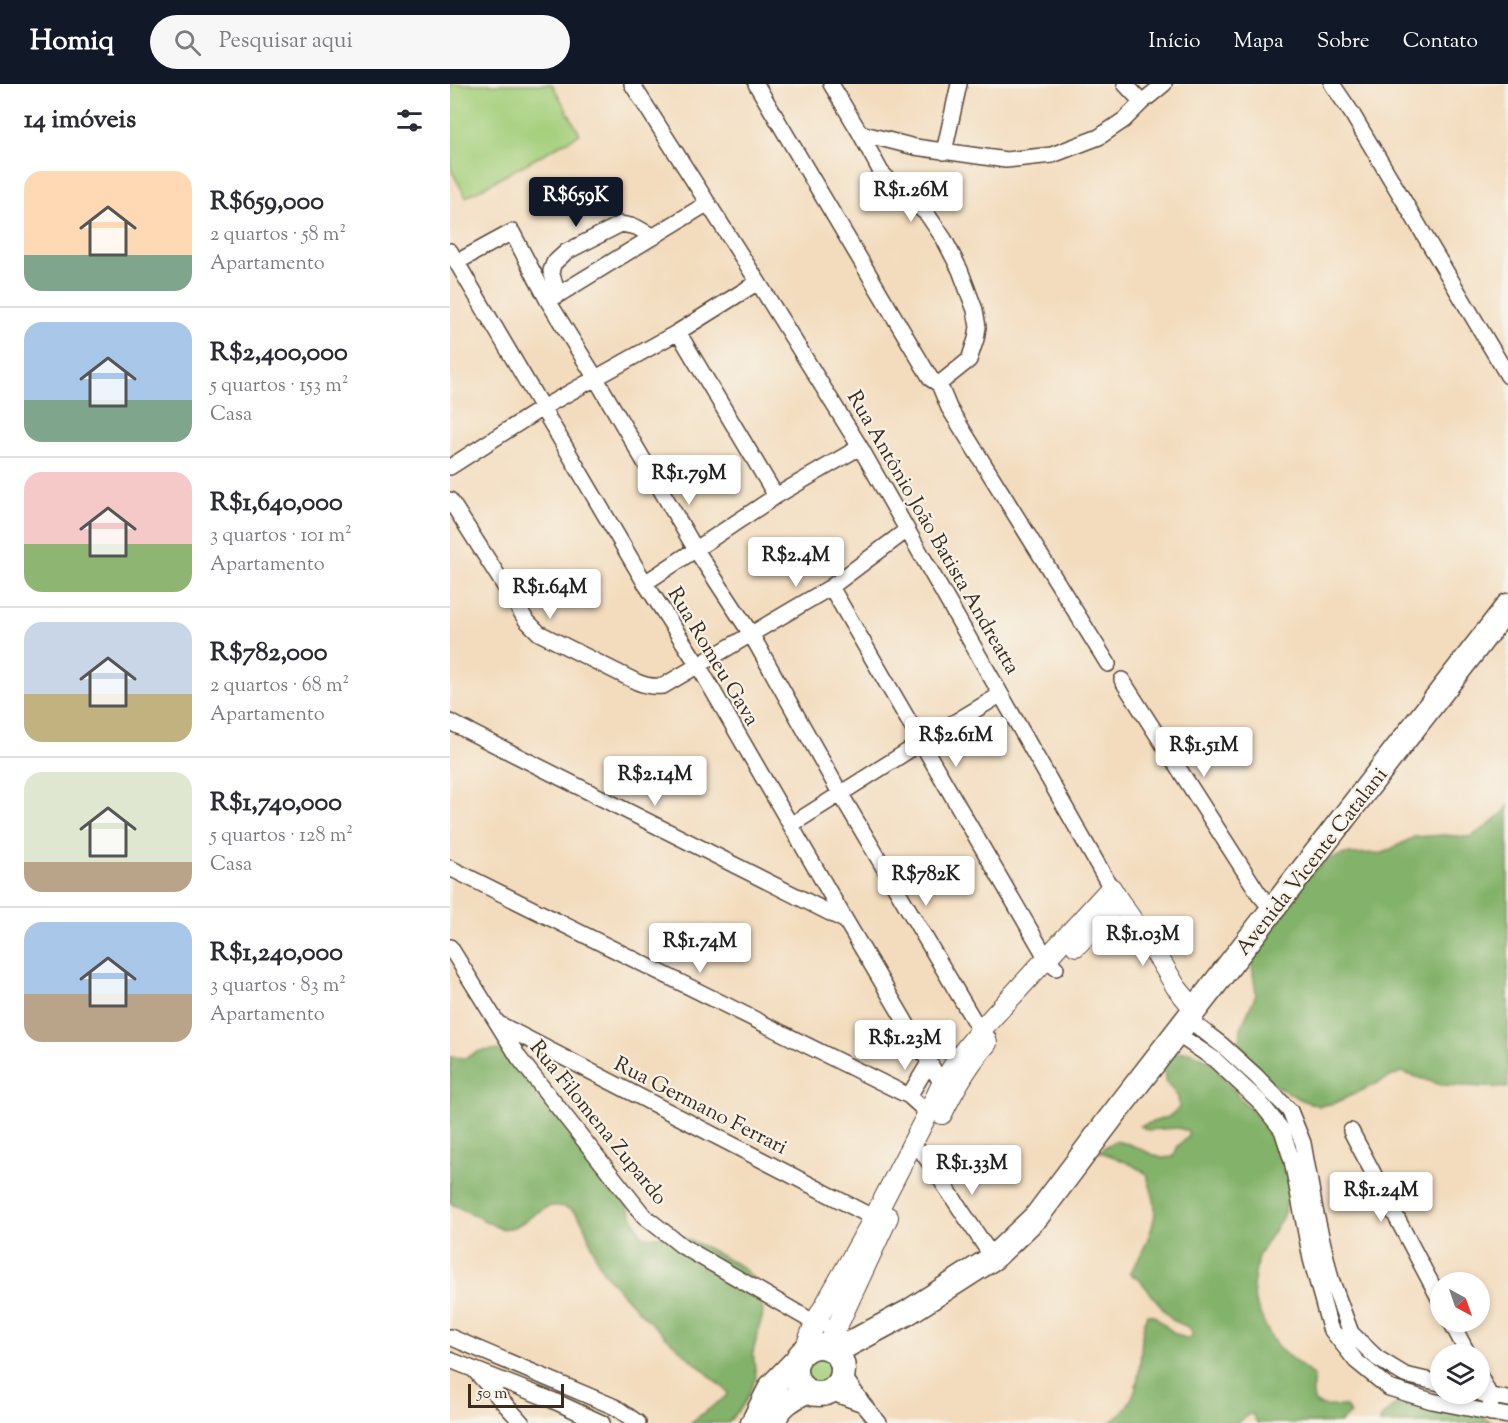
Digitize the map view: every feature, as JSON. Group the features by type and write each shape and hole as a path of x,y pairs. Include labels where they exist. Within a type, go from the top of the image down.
{"main road":[{"name":"Avenida Vicente Catalani","path":"836,1360 993,1258 1037,1216 1508,606"},
{"path":"753,1423 771,1387 801,1355 811,1348 819,1347 836,1360 823,1394 806,1391 797,1381 796,1366 801,1355"},
{"path":"772,1423 778,1410 788,1400 806,1391"}],"street":[{"name":"Rua Antônio João Batista Andreatta","path":"632,84 759,282 860,447 1115,894 1176,987 1187,1021"},
{"path":"756,84 950,408 1108,664"},
{"path":"831,84 881,172 927,214 945,238 975,310 978,327 969,360 935,381"},
{"path":"944,152 959,84"},
{"path":"1125,84 1142,102"},
{"path":"860,133 915,147 1006,160 1052,155 1099,136 1125,120 1164,84"},
{"path":"1332,84 1351,112 1508,376"},
{"path":"553,298 708,203"},
{"path":"553,298 550,271 554,263 566,252 621,224 636,227 654,237"},
{"path":"453,256 512,232 553,298 595,377 696,550 751,634 840,794 985,1036"},
{"name":"Rua Romeu Gava","path":"453,256 645,583 698,665 846,921 947,1088"},
{"path":"450,468 542,408 678,332 759,282"},
{"path":"678,332 776,496"},
{"path":"645,583 776,496 860,447"},
{"path":"450,500 526,620 539,633 645,686 663,686 831,587 907,530"},
{"path":"831,587 1052,964"},
{"path":"1122,680 1259,894 1274,910"},
{"path":"791,825 1000,695"},
{"path":"450,722 846,921"},
{"path":"450,868 909,1096 928,1113"},
{"path":"801,1355 815,1323 923,1153 959,1057 985,1036 1115,894"},
{"name":"Rua Filomena Zupardo","path":"450,947 519,1058 644,1216 682,1246 815,1323 863,1404 879,1423"},
{"path":"1187,1021 1223,1046 1290,1111 1303,1143 1331,1279 1351,1334 1377,1358 1406,1375 1430,1381"},
{"path":"1187,1021 1214,1059 1258,1101 1282,1130 1292,1161 1311,1259 1330,1328 1352,1357 1389,1388 1432,1401 1508,1416"},
{"name":"Rua Germano Ferrari","path":"497,1023 880,1221"},
{"path":"909,1096 930,1063"},
{"path":"836,1360 880,1221 928,1113 947,1088"},
{"path":"1351,1131 1430,1281"},
{"path":"923,1153 993,1258"},
{"path":"450,1337 615,1407 638,1423"},
{"path":"1352,1357 1364,1346"},
{"path":"473,1369 477,1348"},
{"path":"450,1360 602,1423"},
{"path":"473,1369 522,1423"},
{"path":"512,1411 527,1390"},
{"path":"1490,1396 1508,1400"},
{"path":"1488,1404 1491,1413"}],"green space":[{"path":"450,84 552,84 580,134 466,197 450,168"},
{"path":"1508,806 1508,1088 1441,1085 1401,1072 1335,1103 1319,1106 1279,1088 1263,1076 1245,1056 1240,1045 1241,1028 1256,994 1251,959 1255,940 1313,871 1329,859 1345,854 1383,853 1414,837 1444,835 1470,837 1485,828"},
{"path":"480,1051 504,1051 516,1058 606,1172 606,1187 626,1203 642,1236 673,1234 701,1245 742,1267 760,1285 763,1314 753,1352 756,1378 745,1402 728,1423 690,1423 728,1395 727,1391 662,1334 617,1288 599,1264 586,1230 578,1215 573,1211 561,1206 551,1206 518,1225 499,1228 450,1203 450,1057 465,1058"},
{"path":"1175,1052 1191,1052 1210,1061 1256,1115 1267,1122 1275,1139 1288,1153 1291,1175 1290,1196 1282,1218 1258,1256 1253,1286 1255,1302 1278,1348 1314,1376 1314,1400 1321,1405 1345,1406 1351,1414 1339,1423 1257,1423 1253,1415 1249,1414 1238,1423 1110,1423 1128,1405 1133,1395 1139,1374 1142,1332 1147,1314 1154,1315 1179,1335 1189,1339 1193,1334 1188,1327 1172,1320 1140,1280 1129,1273 1146,1243 1154,1217 1154,1200 1147,1175 1117,1158 1100,1152 1115,1141 1129,1144 1161,1158 1173,1157 1178,1146 1188,1137 1188,1131 1178,1128 1148,1130 1140,1126 1168,1117 1179,1108 1178,1097 1165,1081 1164,1067"},
{"path":"819,1355 829,1360 834,1370 829,1380 819,1385 809,1380 804,1370 809,1360"},
{"path":"1430,1402 1430,1404 1455,1404 1498,1423 1380,1423 1381,1418 1395,1405"}]}
